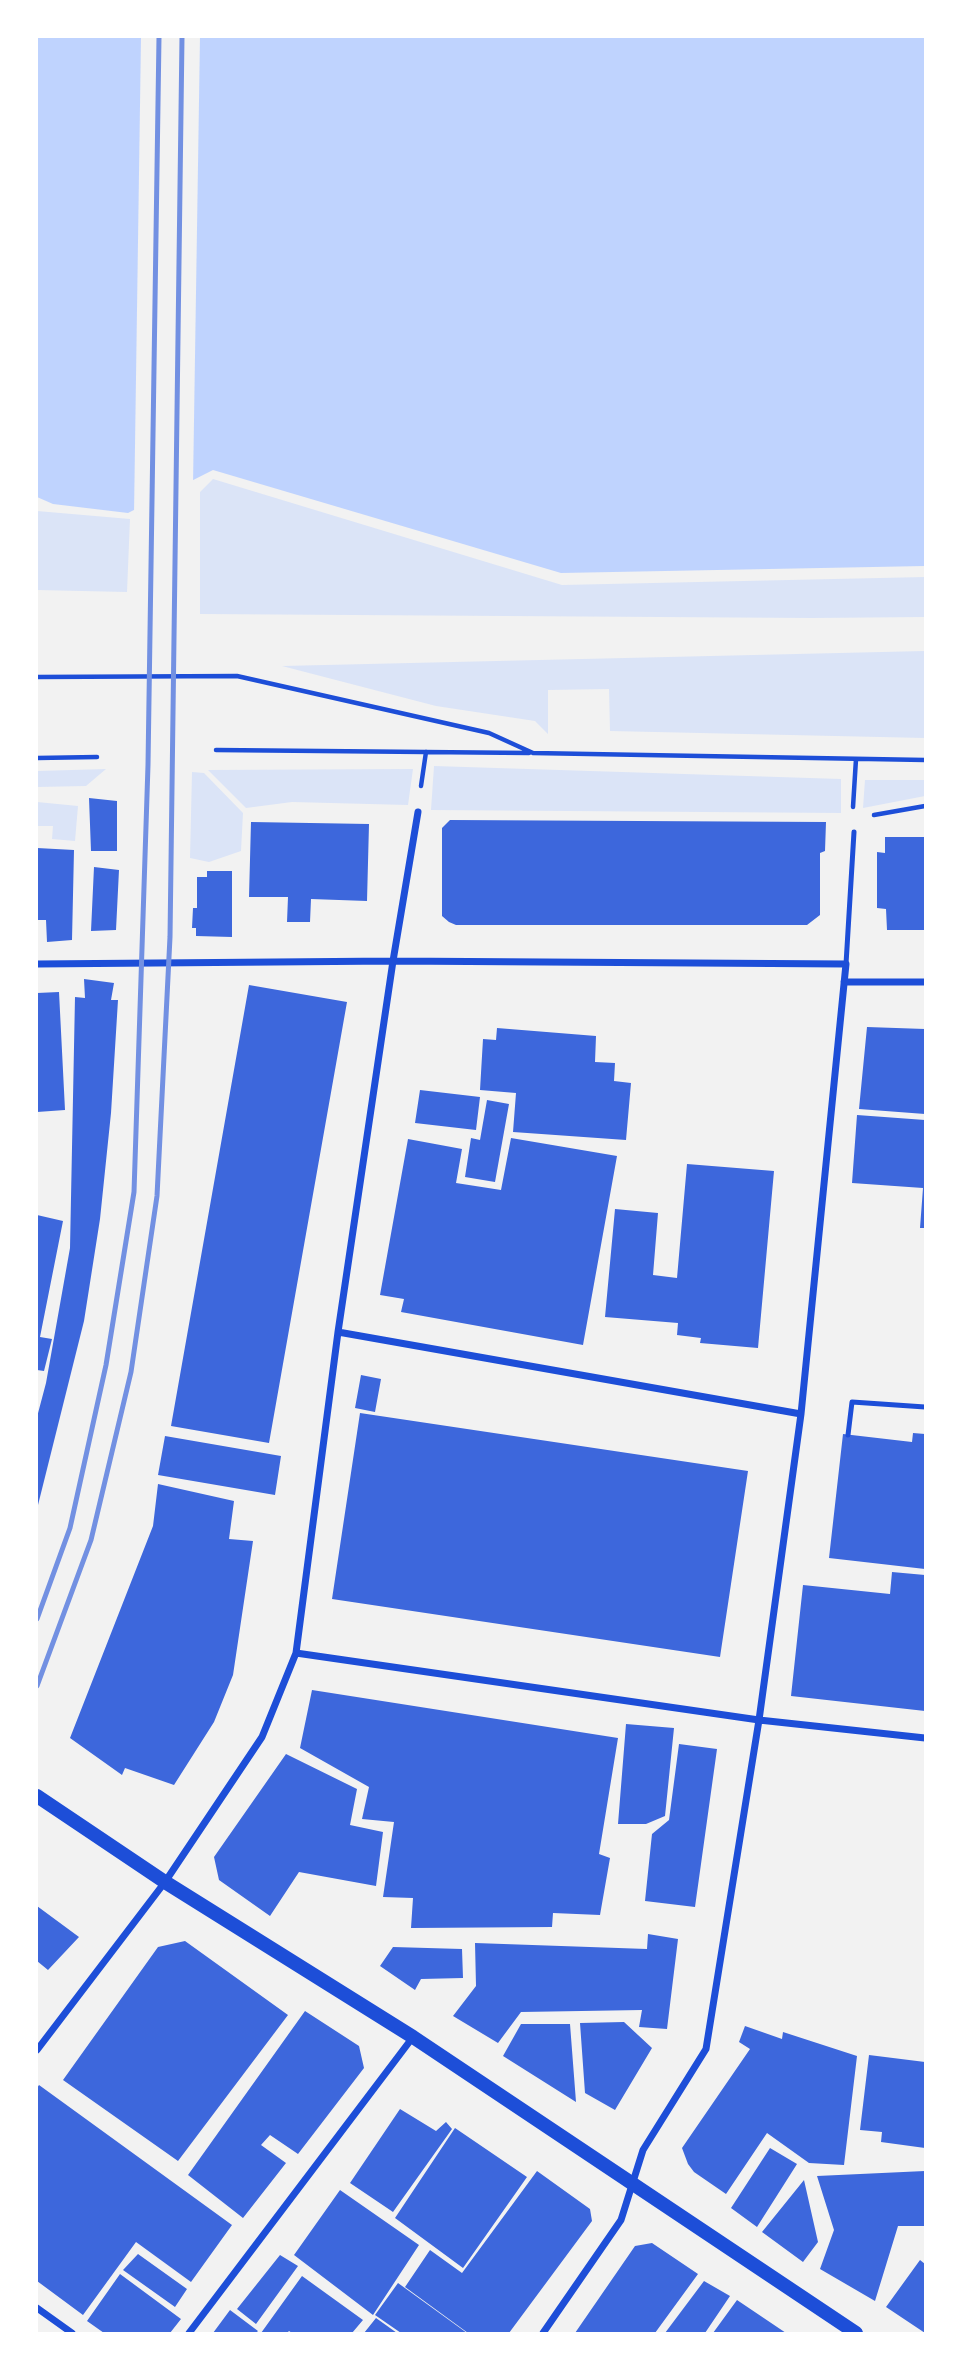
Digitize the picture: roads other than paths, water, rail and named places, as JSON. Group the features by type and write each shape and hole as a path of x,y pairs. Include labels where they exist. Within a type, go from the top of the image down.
{"main road":[{"path":"37,1796 165,1882 413,2038 856,2333"}],"street":[{"path":"37,2050 165,1882 262,1737 296,1653 338,1332 418,812"},
{"path":"37,964 393,961 846,964 801,1413 759,1720 706,2049 643,2150 621,2220 543,2333"},
{"path":"844,982 925,982"},
{"path":"338,1332 801,1413"},
{"path":"296,1653 759,1720 925,1738"},
{"path":"190,2333 413,2038"},
{"path":"37,2308 72,2333"}],"lane":[{"path":"846,964 855,832"},
{"path":"848,1435 852,1402 925,1407"}],"water":[{"path":"37,37 925,37 925,566 561,573 213,470 128,513 53,504 37,497"}],"railway":[{"path":"37,1619 70,1528 106,1365 134,1192 148,765 159,37"},
{"path":"37,1686 91,1540 131,1372 157,1196 170,937 182,37"}]}
